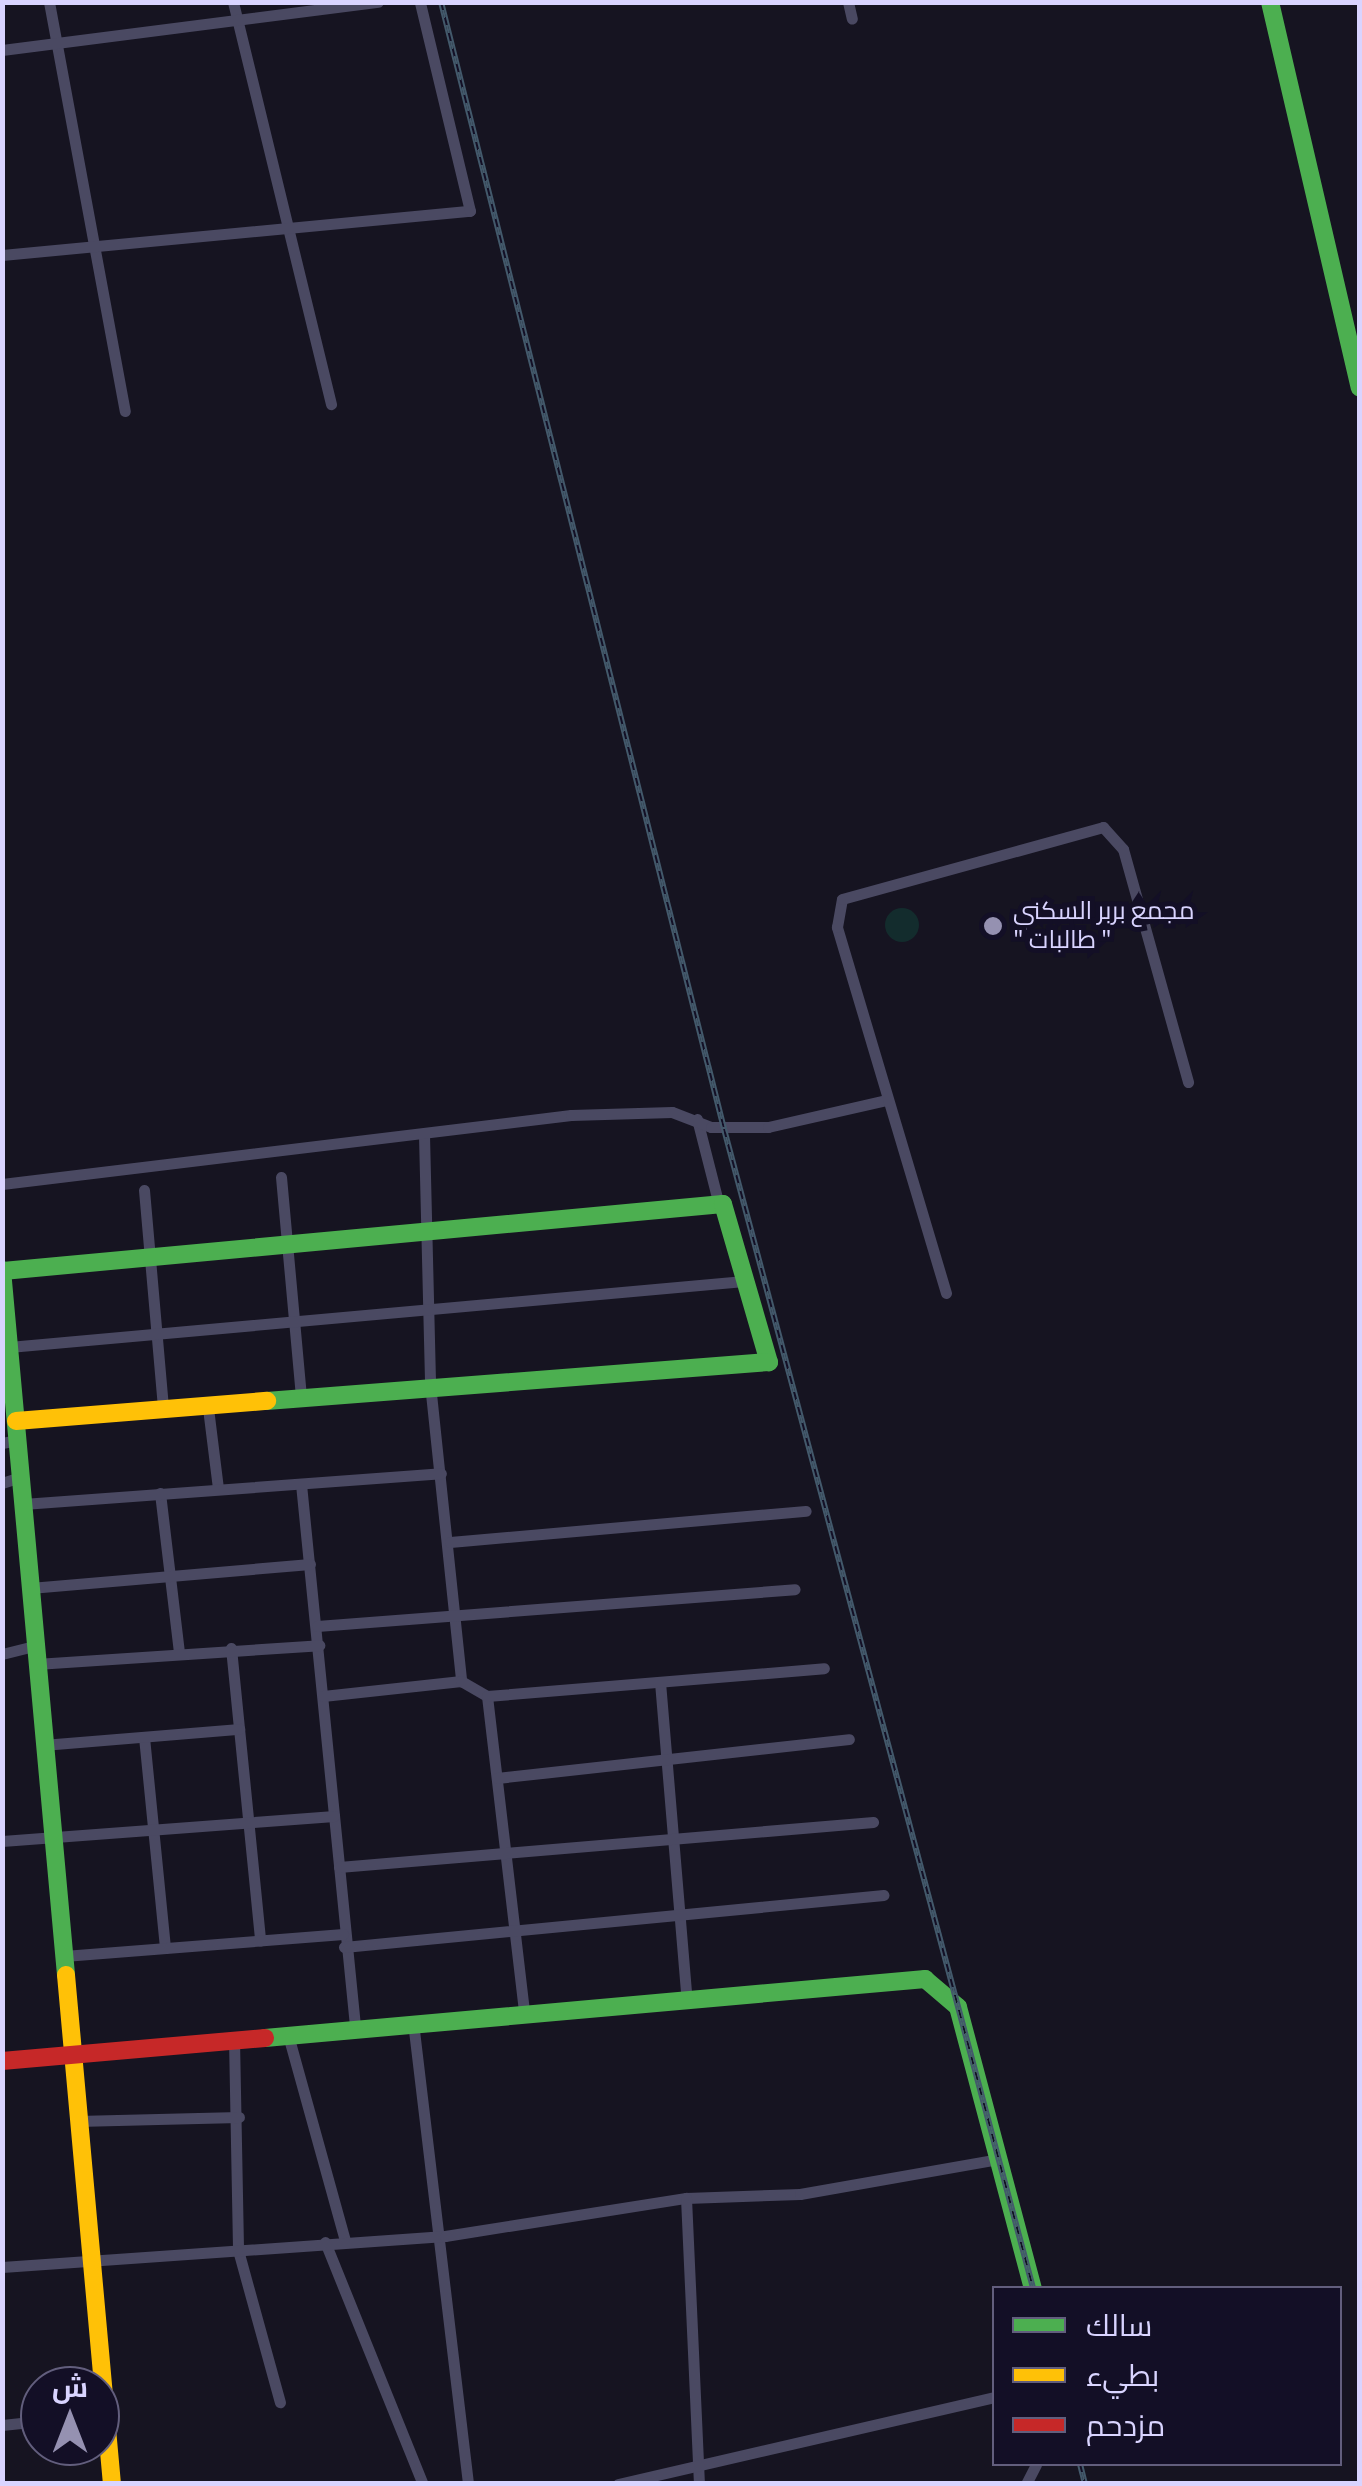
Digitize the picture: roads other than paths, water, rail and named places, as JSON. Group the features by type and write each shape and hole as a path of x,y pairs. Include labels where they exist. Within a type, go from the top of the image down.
{"street":[{"path":"49,2 125,410"},
{"path":"234,2 331,404"},
{"path":"2,50 378,2"},
{"path":"2,255 470,211 420,2"},
{"path":"848,2 852,19"},
{"path":"1270,2 1360,388"},
{"path":"946,1293 837,927 842,899 1092,827 1115,834 1188,1082"},
{"path":"2,1184 571,1115 697,1119 724,1130 768,1128 886,1100"},
{"path":"12,1435 163,1410 430,1384 768,1362 718,1204 697,1119"},
{"path":"424,1135 424,1229 433,1308 430,1384 450,1542 461,1681"},
{"path":"282,1177 291,1320 301,1397"},
{"path":"144,1190 163,1410"},
{"path":"98,2366 21,1477 12,1435 2,1270 718,1204"},
{"path":"7,1358 156,1332 744,1281"},
{"path":"208,1408 218,1488"},
{"path":"23,1504 440,1473"},
{"path":"2,1484 21,1477"},
{"path":"301,1484 355,2026"},
{"path":"160,1493 179,1652"},
{"path":"450,1542 806,1510"},
{"path":"30,1588 310,1564"},
{"path":"318,1626 794,1589"},
{"path":"2,1654 179,1652 319,1645"},
{"path":"232,1648 260,1941"},
{"path":"324,1696 461,1681 487,1696 824,1668"},
{"path":"660,1682 664,1763 688,2001"},
{"path":"487,1696 524,2012"},
{"path":"44,1745 239,1729"},
{"path":"144,1738 165,1948"},
{"path":"497,1778 664,1763 850,1739"},
{"path":"2,1841 334,1816"},
{"path":"339,1867 873,1822"},
{"path":"64,1956 260,1941 512,1929 884,1894"},
{"path":"2,2061 355,2026 926,1978 958,2008 1032,2286"},
{"path":"413,2022 444,2236 468,2484"},
{"path":"288,2035 345,2241"},
{"path":"234,2038 240,2117 238,2250 280,2402"},
{"path":"77,2121 240,2117"},
{"path":"2,2267 90,2257 444,2236 686,2198 800,2194 998,2159"},
{"path":"686,2198 699,2484"},
{"path":"325,2242 423,2484"},
{"path":"618,2484 992,2397"}],"railway":[{"path":"441,2 724,1129 1032,2286"},
{"path":"1080,2466 1085,2484"}],"place":[{"name":"مجمع بربر السكني \" طالبات \"","path":"993,926"}]}
